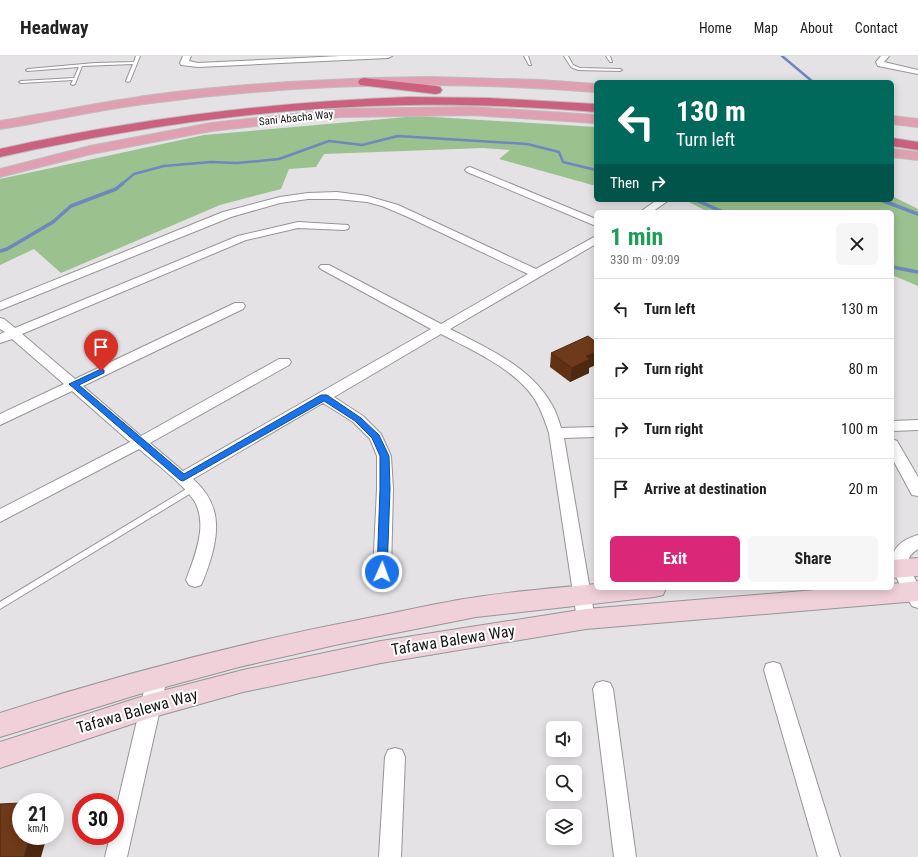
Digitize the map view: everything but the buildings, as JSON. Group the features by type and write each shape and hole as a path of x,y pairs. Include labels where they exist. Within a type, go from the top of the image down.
{"highway":[{"path":"364,82 435,95"},
{"name":"Sani Abacha Way","path":"0,153 108,129 234,112 435,95 506,91 594,98"},
{"name":"Sani Abacha Way","path":"86,122 166,108 240,99 318,93 435,95 506,102 594,108"},
{"path":"370,111 435,95"},
{"path":"894,130 918,132"},
{"path":"894,142 918,146"}],"main road":[{"path":"0,125 152,99 250,89 364,82 448,80 548,84 594,88"},
{"name":"Sani Abacha Way","path":"0,173 90,150 212,127 340,112 471,111 594,119"},
{"path":"894,120 918,123"},
{"path":"894,153 918,156"},
{"name":"Tafawa Balewa Way","path":"0,755 150,706 244,682 584,607 647,590"},
{"name":"Tafawa Balewa Way","path":"0,725 75,700 199,666 339,634 475,608 584,607 916,595"}],"street":[{"path":"187,56 184,63 198,65 259,59 388,56"},
{"path":"198,65 200,56"},
{"path":"885,56 880,62 881,64 918,72"},
{"path":"470,170 594,222"},
{"path":"0,306 218,218 257,204 291,197 315,195 369,199 399,209 536,274"},
{"path":"648,210 661,202"},
{"path":"0,339 242,238 298,225 344,227"},
{"path":"261,233 273,235 300,229 321,229"},
{"path":"188,483 324,397 594,240"},
{"path":"326,267 479,349 512,369 532,386 546,406 556,433 584,607"},
{"path":"0,420 239,306"},
{"path":"0,322 188,483 204,505 208,520 208,534 196,580"},
{"path":"0,516 141,442 284,362"},
{"path":"324,397 358,420 376,437 384,456 385,489 382,572"},
{"path":"894,426 918,425"},
{"path":"556,433 594,432"},
{"path":"894,448 918,491"},
{"path":"916,595 903,568 901,554 907,546 918,541"},
{"path":"773,670 829,857"},
{"path":"116,857 156,678"},
{"path":"603,689 625,857"},
{"path":"390,857 395,757"}],"lane":[{"path":"128,81 138,56"},
{"path":"526,56 530,64"},
{"path":"566,56 572,66 579,69 620,70"},
{"path":"608,56 611,61"},
{"path":"28,70 81,65 136,63"},
{"path":"73,84 81,65"},
{"path":"21,82 75,79"},
{"path":"0,606 188,483"}],"green space":[{"path":"418,116 594,127 594,185 499,159 510,150 483,148 324,154 316,167 289,169 281,189 220,205 61,273 34,249 0,265 0,179 204,135"},
{"path":"894,197 918,209 918,286 894,276 894,210 704,210 689,202 894,202"}],"waterway":[{"path":"782,56 811,80"},
{"path":"122,184 134,174 164,166 211,162 237,163 279,159 329,141 362,145 398,136 527,144 559,152 563,162 594,170"},
{"path":"0,251 7,249 53,222 71,206 116,189 123,183"},
{"path":"700,202 718,210"},
{"path":"886,202 918,214"},
{"path":"894,267 918,272"}],"route":[{"path":"101,371 74,384 183,478 324,397 358,420 376,437 384,456 385,489 382,572"}]}
